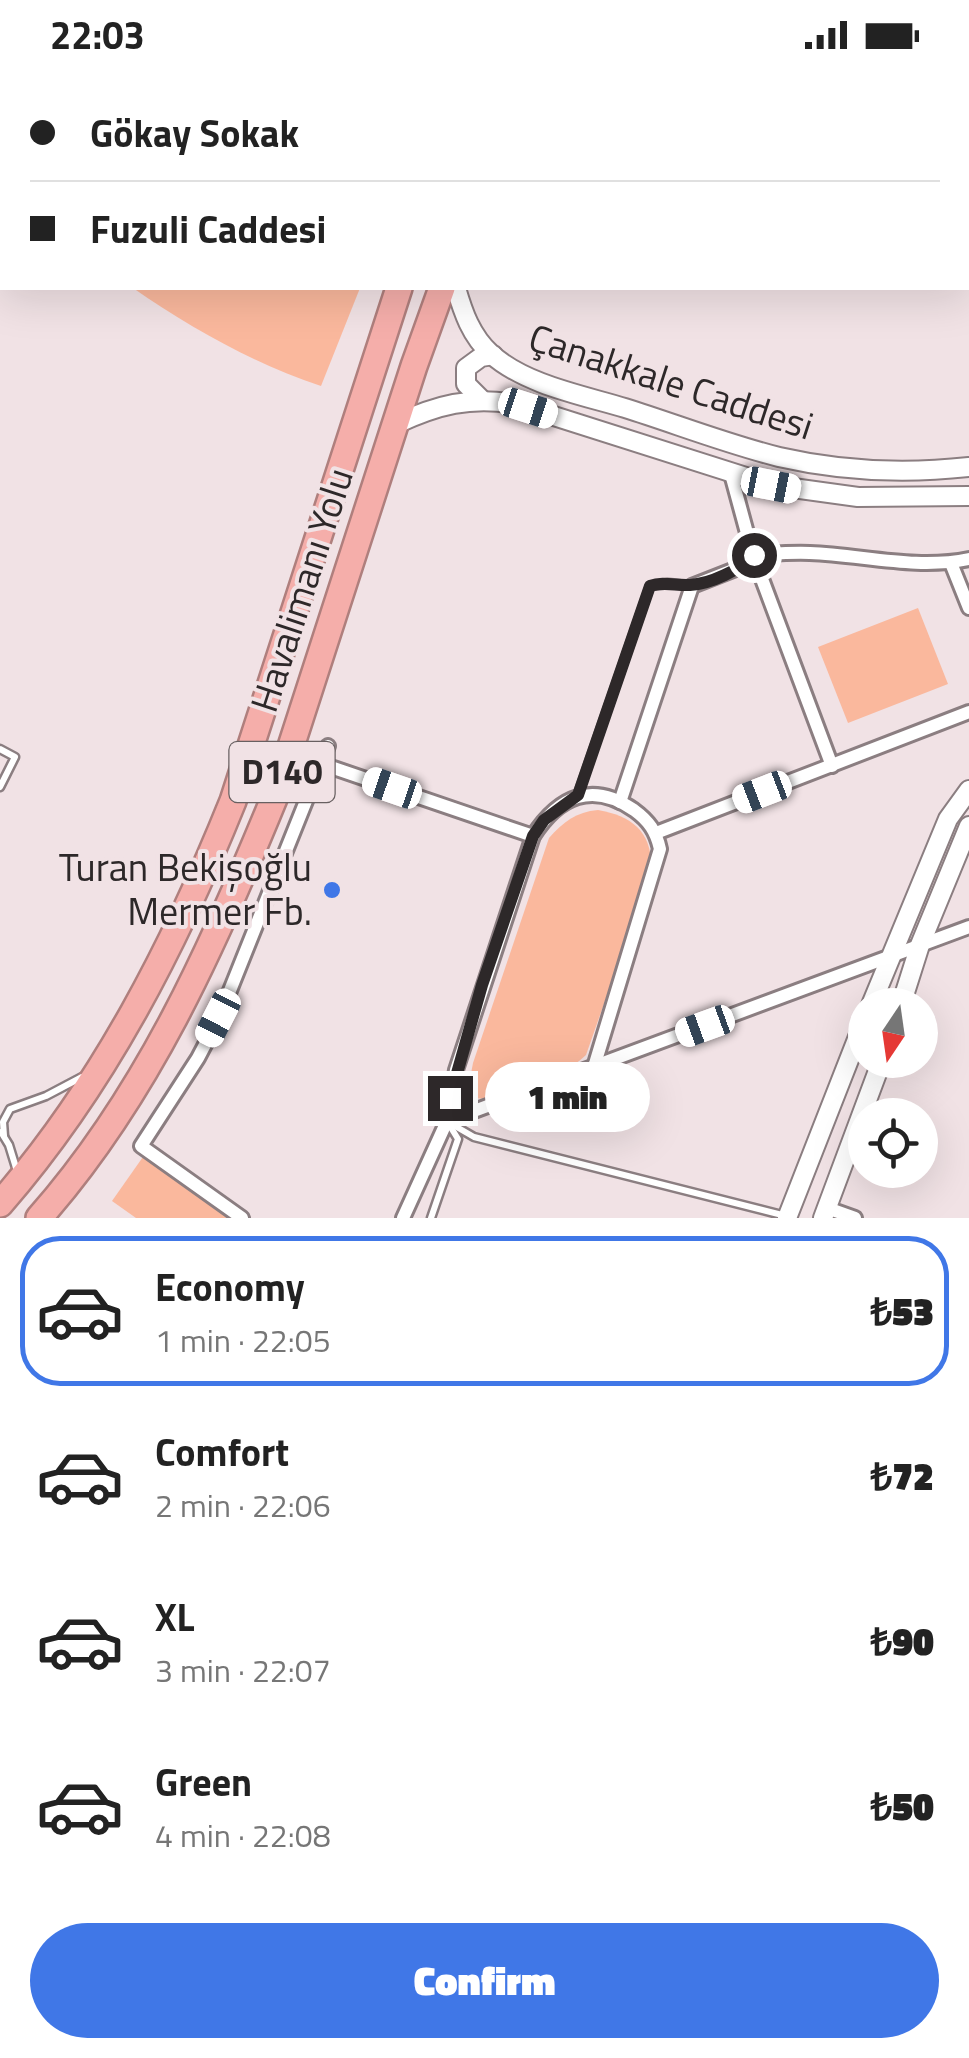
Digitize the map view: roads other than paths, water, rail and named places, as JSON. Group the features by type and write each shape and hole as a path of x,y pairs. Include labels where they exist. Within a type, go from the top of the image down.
{"highway":[{"name":"Havalimanı Yolu","path":"0,1204 100,1067 131,1018 178,928 233,801 398,290"},
{"name":"Havalimanı Yolu","path":"39,1218 72,1181 127,1103 215,936 275,796 441,290"}],"main road":[{"name":"Çanakkale Caddesi","path":"457,290 468,323 493,355 506,365 550,384 780,457 895,471 969,468"},
{"path":"482,400 466,384 466,368 481,357 493,355"},
{"name":"Çanakkale Caddesi","path":"396,424 438,406 482,400 516,404 731,474 796,490 858,497 969,496"},
{"path":"878,988 948,819 969,790"},
{"path":"906,988 969,826"},
{"path":"788,1217 848,1063"},
{"path":"825,1213 875,1078"}],"street":[{"path":"731,474 754,555 832,766"},
{"path":"620,802 692,586 743,566 754,555 808,552 904,562 969,559"},
{"path":"952,562 969,608"},
{"path":"656,833 969,712"},
{"path":"242,1218 141,1146 198,1058 218,1018 328,746"},
{"path":"322,764 533,836"},
{"path":"404,1218 446,1121 456,1070 533,836 544,820 578,795 613,797 644,818 656,833 660,849 594,1067"},
{"path":"446,1121 969,927"},
{"path":"825,1213 855,1218"}],"lane":[{"path":"578,795 650,586 692,586"},
{"path":"0,749 15,757 0,787"},
{"path":"0,1105 17,1105 46,1096 100,1067"},
{"path":"17,1105 6,1114 2,1134 19,1182"},
{"path":"446,1121 474,1137 788,1217"},
{"path":"431,1218 458,1138 446,1121"}],"place":[{"name":"Turan Bekişoğlu Mermer Fb.","path":"332,890"}]}
